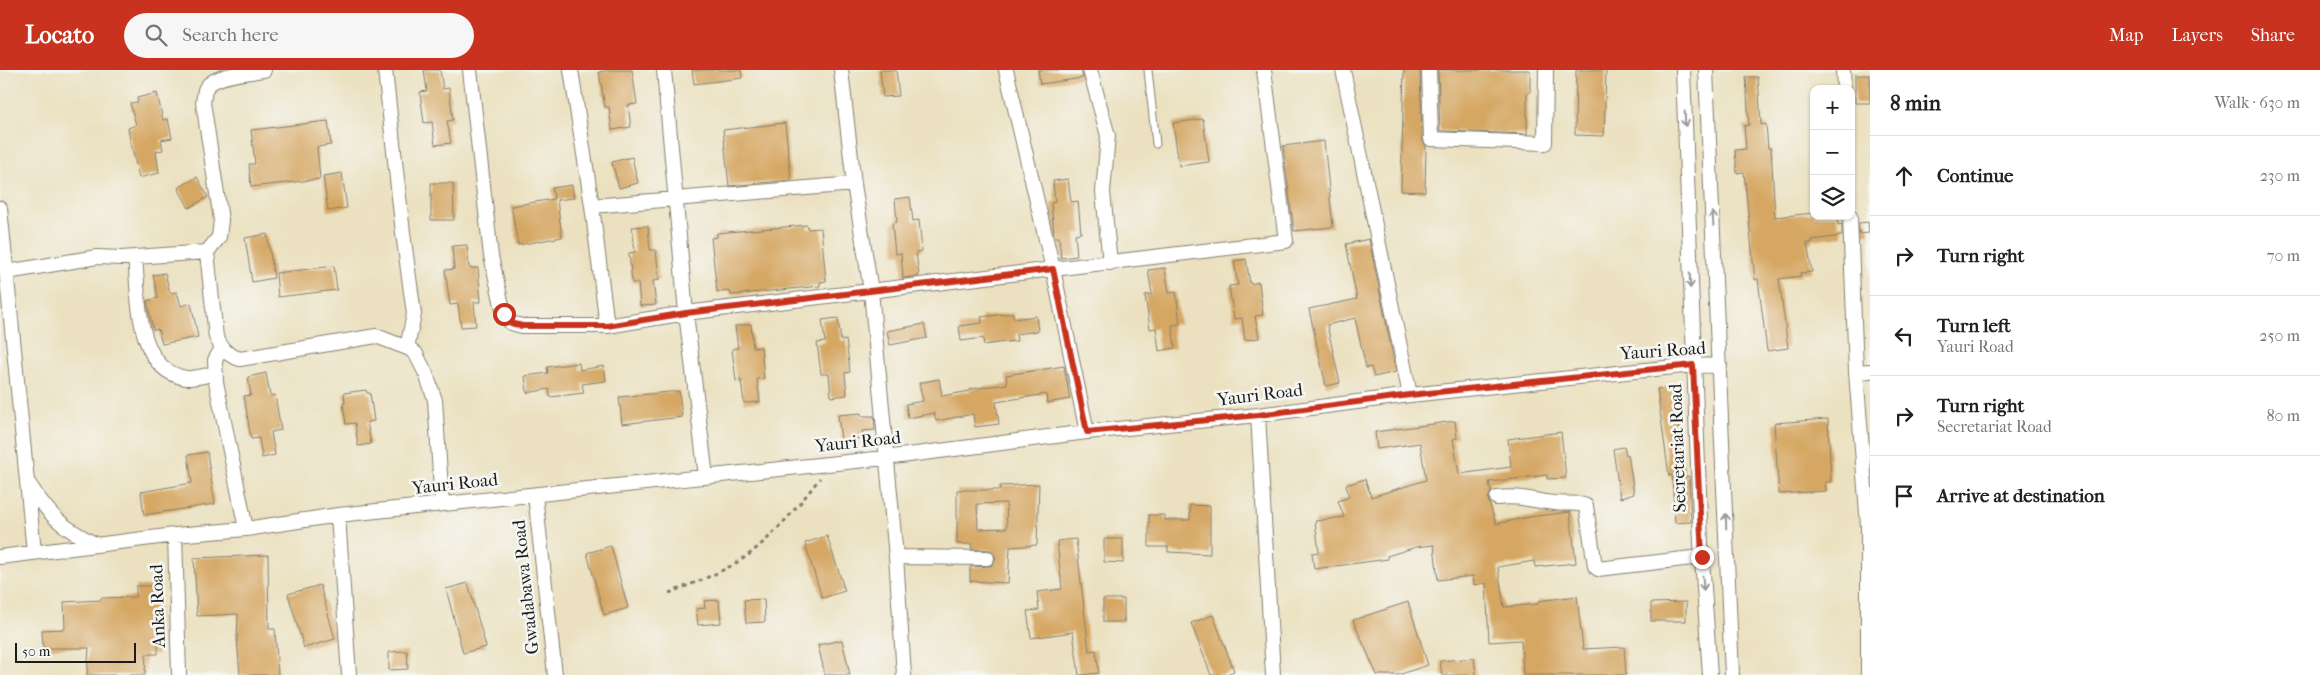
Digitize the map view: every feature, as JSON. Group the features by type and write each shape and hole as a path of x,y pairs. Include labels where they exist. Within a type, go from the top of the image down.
{"street":[{"path":"264,70 223,77 213,81 205,90 203,102 221,220 219,237 207,252 216,337 222,348 230,356 240,359 376,336 408,348 416,354 435,400 442,504"},
{"path":"385,70 414,314 408,348"},
{"path":"470,70 491,256 504,314 511,323 522,326 607,326 686,313 1286,241 1264,70"},
{"path":"571,70 592,206 607,326"},
{"path":"664,70 686,313 706,477"},
{"path":"842,70 854,184 871,291 896,558 904,675"},
{"path":"1006,70 1053,269 1087,432"},
{"path":"1090,70 1108,136 1103,192 1110,263"},
{"path":"1343,70 1410,395"},
{"path":"1429,70 1431,139 1545,143 1546,70"},
{"name":"Secretariat Road","path":"1683,70 1693,365 1702,557 1710,675"},
{"path":"1706,70 1732,675"},
{"path":"1843,70 1844,85"},
{"path":"592,206 854,184"},
{"path":"0,208 34,552"},
{"path":"1850,220 1856,372 1869,526 1868,675"},
{"path":"7,272 97,257 135,257 207,252"},
{"path":"135,257 145,339 154,360 171,372 186,378 216,373"},
{"path":"222,348 215,360 214,368 246,529"},
{"name":"Yauri Road","path":"0,556 174,535 246,529 338,515 886,458 1087,432 1258,415 1410,395 1693,365 1720,366"},
{"path":"1856,372 1870,371"},
{"path":"1258,415 1273,675"},
{"path":"27,482 41,504 59,522 71,532 98,545"},
{"name":"Gwadabawa Road","path":"535,495 555,675"},
{"path":"1497,498 1514,495 1557,504 1580,503 1586,506 1595,566 1598,569 1702,557"},
{"path":"338,515 349,675"},
{"name":"Anka Road","path":"174,535 179,675"},
{"path":"896,558 987,558"}],"lane":[{"path":"1148,70 1156,144"}],"path":[{"path":"669,593 718,572 750,553 781,525 830,464"}],"building":[{"path":"424,70 440,70 443,89 449,88 453,120 447,121 451,143 435,145 432,122 424,123 420,92 427,91"},
{"path":"632,70 637,104 628,105 631,127 612,130 609,107 605,107 599,72"},
{"path":"692,70 741,70 742,78 694,84"},
{"path":"880,70 896,70 899,96 883,97"},
{"path":"1038,70 1081,70 1083,78 1040,84"},
{"path":"1404,70 1420,70 1422,139 1426,146 1425,192 1401,191"},
{"path":"1438,70 1530,70 1530,93 1527,93 1527,134 1440,131"},
{"path":"1576,70 1606,70 1604,136 1575,135"},
{"path":"1855,75 1870,75 1870,103 1855,103"},
{"path":"1746,77 1758,77 1761,125 1766,124 1768,148 1771,148 1775,217 1810,213 1810,220 1837,220 1838,225 1842,224 1842,236 1812,240 1812,243 1807,243 1812,272 1800,273 1801,276 1779,279 1788,348 1767,351 1758,279 1755,280 1744,172 1737,173 1735,150 1746,149 1744,126 1749,125"},
{"path":"157,93 163,120 168,119 172,138 161,140 163,150 156,151 159,173 139,178 128,128 136,125 130,103 138,102 137,98"},
{"path":"1203,119 1209,162 1179,166 1173,123"},
{"path":"328,121 331,145 317,147 320,179 251,187 249,164 255,164 251,130"},
{"path":"785,123 791,180 729,186 723,130"},
{"path":"1324,141 1333,227 1294,231 1283,146"},
{"path":"632,157 638,183 619,188 612,162"},
{"path":"342,173 347,208 328,211 323,176"},
{"path":"197,177 208,197 189,208 178,188"},
{"path":"1068,179 1071,202 1078,201 1081,233 1075,234 1077,256 1061,258 1059,237 1054,237 1051,203 1055,202 1053,181"},
{"path":"431,183 453,183 454,220 431,220"},
{"path":"572,185 574,198 557,200 562,237 518,245 511,206 554,199 552,188"},
{"path":"910,197 913,221 919,220 922,251 916,252 919,276 903,278 901,253 895,254 892,223 897,222 895,199"},
{"path":"1868,222 1869,233 1859,234 1859,223"},
{"path":"807,225 808,229 821,228 826,281 820,282 820,286 731,295 730,291 717,292 711,238 717,237 717,233"},
{"path":"648,226 650,250 656,250 659,280 653,281 656,305 640,306 638,283 632,283 629,253 635,252 632,227"},
{"path":"267,234 274,278 252,282 245,238"},
{"path":"1369,239 1396,372 1374,377 1371,367 1366,368 1355,318 1327,325 1340,383 1326,386 1309,309 1357,299 1346,244"},
{"path":"467,245 469,268 478,268 481,302 474,302 476,326 461,327 458,304 450,305 445,270 454,269 452,246"},
{"path":"1246,259 1250,284 1259,282 1263,315 1255,316 1259,338 1245,340 1242,318 1234,319 1229,286 1238,285 1234,261"},
{"path":"334,266 337,290 278,297 276,273"},
{"path":"1165,268 1169,293 1176,292 1180,324 1172,325 1175,348 1159,351 1156,328 1150,329 1145,295 1152,294 1148,270"},
{"path":"165,273 170,293 177,292 181,306 191,303 198,337 162,344 158,329 153,330 147,301 158,298 153,275"},
{"path":"1013,313 1014,319 1036,316 1038,331 1016,334 1017,341 984,345 983,338 961,341 959,326 982,323 981,317"},
{"path":"838,318 841,341 846,340 850,372 845,373 847,395 831,397 829,374 821,374 817,343 825,342 822,320"},
{"path":"751,324 753,348 761,347 764,378 757,379 760,402 744,403 741,380 736,381 732,349 738,348 735,326"},
{"path":"924,324 927,338 890,345 887,331"},
{"path":"579,363 580,370 604,366 606,381 582,384 584,393 550,397 549,389 527,393 525,376 548,373 547,367"},
{"path":"1064,366 1070,399 1047,403 1046,394 996,402 999,424 975,427 973,414 936,421 934,413 908,418 906,404 923,401 919,383 939,379 942,396 970,391 970,389 1007,384 1006,375"},
{"path":"266,373 270,396 275,395 281,430 271,432 275,455 262,458 259,438 251,439 244,396 251,395 248,377"},
{"path":"1673,387 1685,477 1689,476 1691,522 1675,523 1672,475 1669,476 1657,389"},
{"path":"366,390 367,393 370,393 374,421 367,422 371,444 358,446 355,423 346,424 343,403 345,403 344,393"},
{"path":"679,391 682,417 622,424 619,397"},
{"path":"861,413 861,416 874,416 875,430 862,431 863,438 841,440 838,415"},
{"path":"1828,419 1831,482 1825,482 1826,491 1779,494 1774,423"},
{"path":"1455,421 1457,438 1453,439 1459,474 1511,467 1508,439 1561,432 1566,478 1547,479 1547,475 1489,482 1491,492 1488,499 1496,524 1529,517 1570,512 1576,563 1535,567 1534,561 1498,567 1504,607 1538,604 1538,601 1577,596 1583,649 1624,647 1626,675 1523,675 1521,640 1489,642 1486,583 1474,585 1473,576 1438,580 1434,545 1416,547 1387,556 1388,559 1314,569 1312,553 1319,552 1315,521 1344,517 1338,501 1349,497 1346,485 1365,479 1371,497 1426,480 1420,443 1377,449 1375,432"},
{"path":"1624,447 1626,455 1628,454 1634,494 1620,498 1613,449"},
{"path":"207,452 215,504 144,515 141,492 192,483 188,455"},
{"path":"1039,484 1037,545 1010,547 1008,583 970,581 970,567 991,566 996,558 991,550 971,549 972,544 957,544 957,490 1000,490 1000,486","holes":["1006,503 1007,528 978,529 977,504"]},
{"path":"1190,505 1210,506 1210,554 1168,552 1168,547 1149,547 1149,515 1165,515 1165,520 1190,520"},
{"path":"827,536 845,591 822,598 805,543"},
{"path":"1076,539 1089,651 1096,650 1099,673 1081,675 1079,675 1073,632 1031,638 1027,611 1039,610 1037,592 1062,589 1057,541"},
{"path":"1104,539 1123,539 1123,563 1104,562"},
{"path":"611,546 628,608 604,615 587,553"},
{"path":"268,555 269,629 275,629 278,675 240,675 237,639 238,614 197,616 194,558"},
{"path":"468,583 486,647 463,653 446,589"},
{"path":"320,585 335,639 304,648 288,594"},
{"path":"136,586 159,586 158,654 146,654 145,675 87,675 89,648 43,648 42,630 65,629 64,602 136,597"},
{"path":"764,599 765,622 746,623 744,600"},
{"path":"1103,599 1124,599 1124,622 1103,622"},
{"path":"719,600 721,623 698,625 696,609 705,608 704,601"},
{"path":"1408,602 1428,665 1398,675 1377,675 1353,620"},
{"path":"1686,602 1686,621 1651,621 1651,603"},
{"path":"1213,615 1234,671 1224,675 1211,675 1191,623"},
{"path":"842,640 850,675 825,675 818,645"},
{"path":"407,651 408,669 389,670 389,652"},
{"path":"1474,658 1476,675 1442,675 1440,661"}],"route":[{"path":"504,314 511,323 522,326 607,326 686,313 1053,269 1087,432 1258,415 1410,395 1693,365 1702,557"}]}
